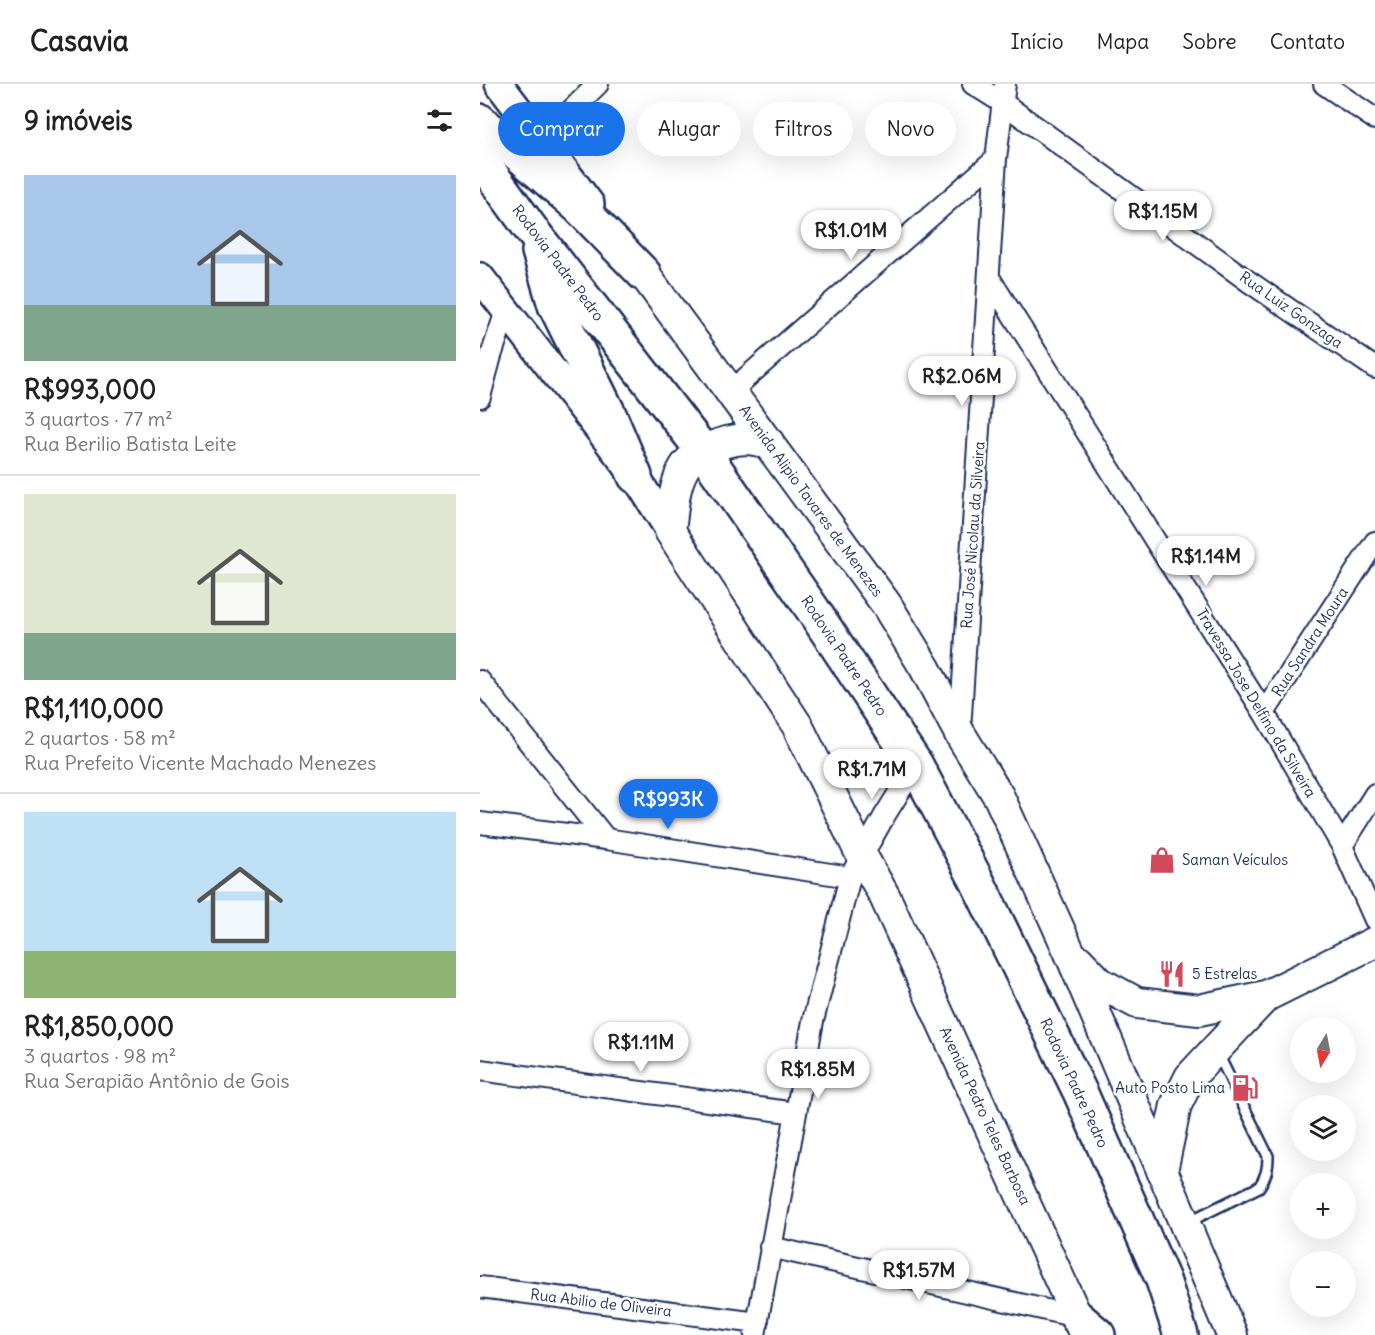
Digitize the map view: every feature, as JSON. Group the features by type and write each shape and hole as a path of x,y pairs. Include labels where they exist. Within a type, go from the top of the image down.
{"highway":[{"path":"480,121 579,207 644,274"},
{"name":"Rodovia Padre Pedro","path":"480,159 533,232 703,451 811,607 916,765 977,881 1081,1094 1163,1280 1181,1335"},
{"path":"533,232 555,306 608,412 634,476"}],"main road":[{"name":"Avenida Alipio Tavares de Menezes","path":"644,274 885,604 925,668 960,734 999,797 1069,951"},
{"path":"769,443 748,439 725,443 703,451 683,469 675,494 670,531 797,725 856,867"},
{"name":"Avenida Pedro Teles Barbosa","path":"856,867 885,897 1086,1329"},
{"path":"1069,951 1100,983 1137,1003 1199,1010 1266,996 1375,942"},
{"path":"1069,951 1232,1335"},
{"path":"1162,1171 1176,1105 1190,1077 1266,996"}],"street":[{"name":"Avenida Alipio Tavares de Menezes","path":"499,84 513,102"},
{"path":"580,102 598,84"},
{"name":"Rua Luiz Gonzaga","path":"973,84 1004,94 1248,281 1375,368"},
{"path":"1324,84 1375,119"},
{"name":"Rua José Nicolau da Silveira","path":"960,734 996,159 1004,94"},
{"name":"Avenida Alipio Tavares de Menezes","path":"554,156 644,274"},
{"path":"731,391 996,159"},
{"path":"480,277 634,476 670,531"},
{"name":"Travessa Jose Delfino da Silveira","path":"990,279 1264,713 1342,846 1375,920"},
{"path":"480,398 506,311"},
{"name":"Rua Sandra Moura","path":"1264,713 1375,542"},
{"path":"480,681 606,839"},
{"path":"756,1329 813,1021 856,867 916,765"},
{"path":"1342,846 1375,795"},
{"path":"480,823 856,867"},
{"path":"480,1070 796,1113"},
{"path":"770,1247 1086,1329"},
{"name":"Rua Abilio de Oliveira","path":"480,1287 756,1329"}],"lane":[{"path":"1185,1223 1259,1187 1268,1167 1268,1156 1216,1049"}],"place":[{"name":"Saman Veículos","path":"1162,860"},
{"name":"5 Estrelas","path":"1172,974"},
{"name":"Auto Posto Lima","path":"1245,1088"}]}
